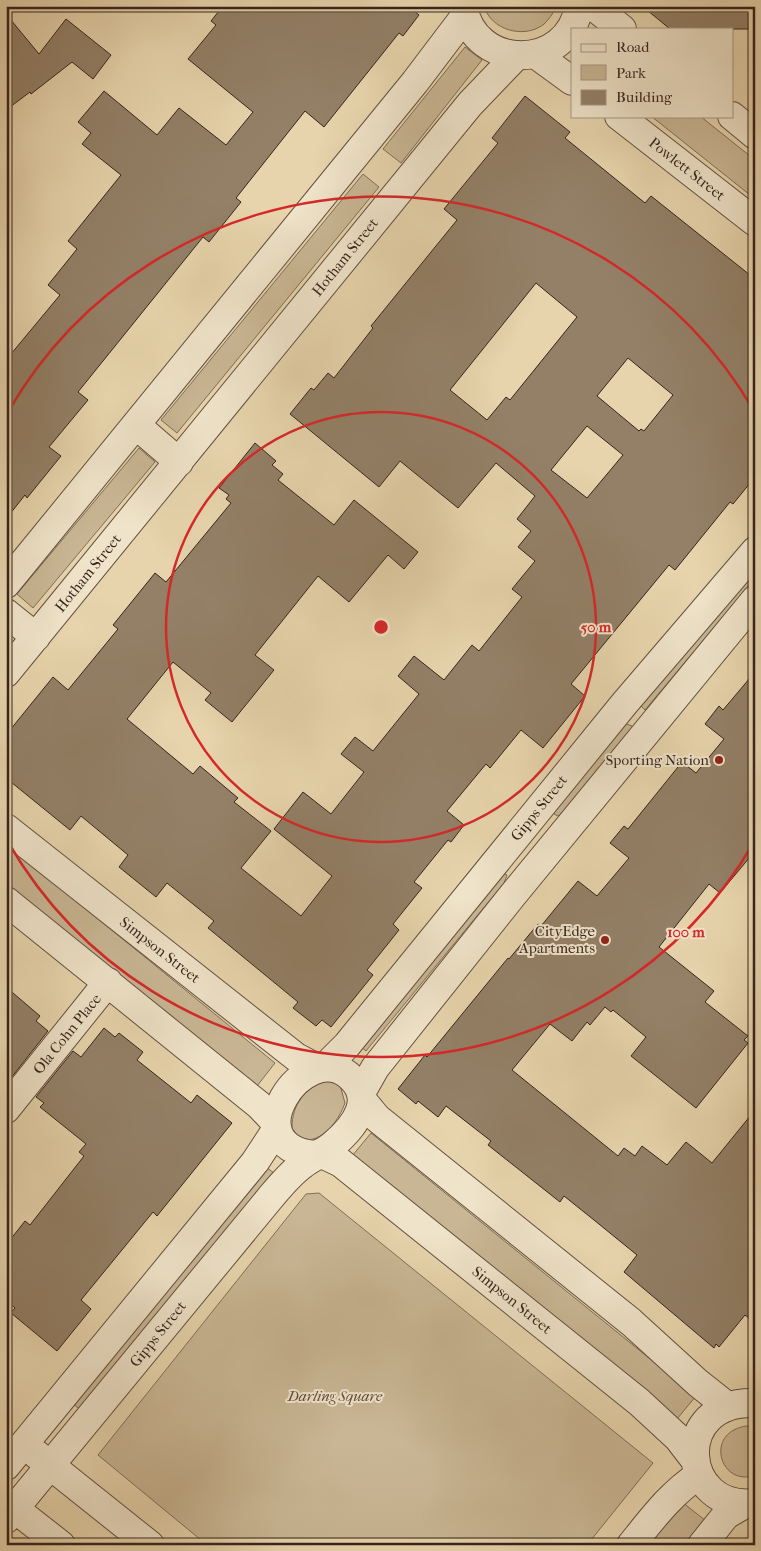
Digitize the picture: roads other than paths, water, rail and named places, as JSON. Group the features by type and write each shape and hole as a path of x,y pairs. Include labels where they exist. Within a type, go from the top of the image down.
{"street":[{"name":"Hotham Street","path":"6,673 470,104 526,55 554,46 568,33 578,15 579,6"},
{"path":"593,6 621,28"},
{"path":"464,11 473,32 484,44 499,52 526,55 571,80"},
{"path":"6,584 403,97 464,11"},
{"name":"Powlett Street","path":"622,118 755,222"},
{"path":"734,118 755,135"},
{"path":"136,425 179,462"},
{"name":"Gipps Street","path":"322,1067 347,1045 624,704 755,551"},
{"path":"6,901 258,1105 276,1126 281,1139 291,1148 301,1153 317,1154 333,1145 346,1131 356,1117 362,1096 375,1068 755,600"},
{"path":"6,613 36,637"},
{"path":"624,704 651,726"},
{"path":"537,811 564,833"},
{"name":"Simpson Street","path":"6,828 296,1057 322,1067"},
{"name":"Ola Cohn Place","path":"6,1109 108,982"},
{"path":"6,1466 255,1162 276,1126 282,1102 291,1088 304,1075 322,1067 344,1072 377,1118 631,1322 698,1383 744,1400"},
{"name":"Gipps Street","path":"9,1510 50,1465 270,1198 294,1171 317,1154"},
{"name":"Simpson Street","path":"317,1154 341,1163 639,1402 678,1438 697,1467 707,1487 718,1496 730,1502 750,1503"},
{"path":"631,1545 667,1502 685,1484 697,1467 695,1443 701,1427 712,1414 744,1400"},
{"path":"49,1414 75,1435"},
{"path":"24,1444 150,1545"},
{"path":"702,1545 726,1515 750,1503"},
{"path":"9,1510 61,1545"}],"place":[{"name":"Sporting Nation","path":"719,760"},
{"name":"CityEdge Apartments","path":"605,940"}],"park label":[{"name":"Darling Square","path":"335,1396"}]}
